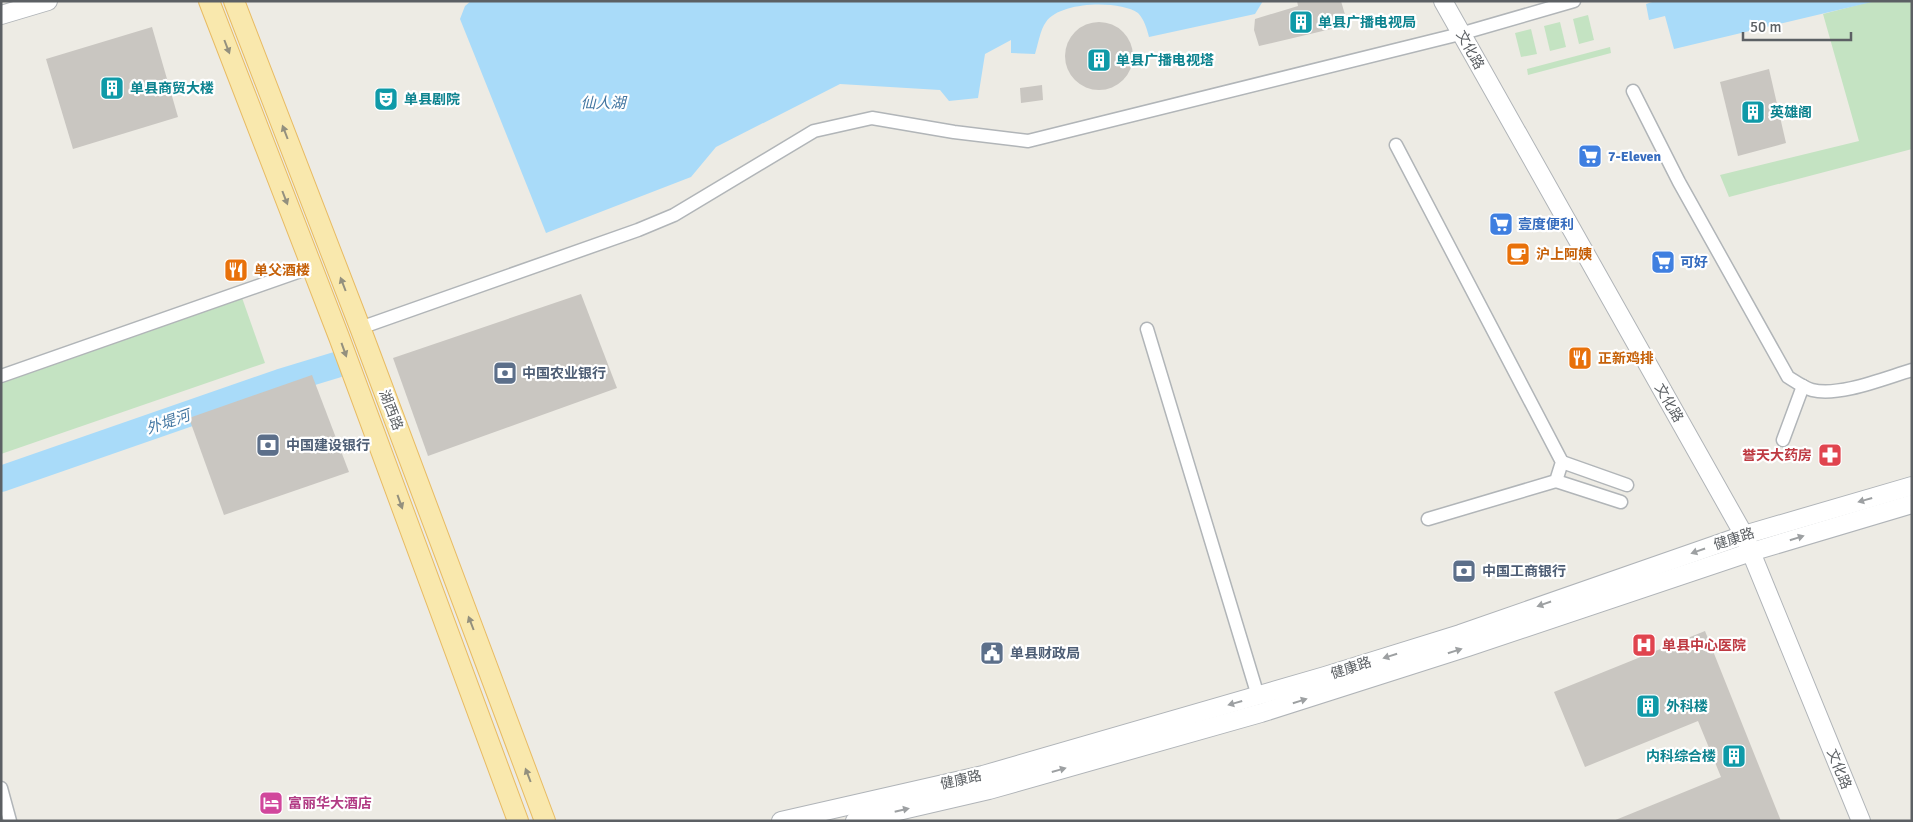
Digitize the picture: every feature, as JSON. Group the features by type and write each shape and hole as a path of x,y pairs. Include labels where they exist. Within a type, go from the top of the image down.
{"main road":[{"path":"1,3 8,1"},
{"path":"1,15 48,1"},
{"name":"湖西路","path":"209,1 312,267 518,821"},
{"name":"湖西路","path":"234,1 360,328 545,821"},
{"name":"文化路","path":"1443,1 1744,535 1860,821"},
{"name":"健康路","path":"781,821 983,775 1258,696 1460,634 1744,535 1912,486"},
{"name":"健康路","path":"854,821 988,790 1261,713 1468,647 1751,552 1912,504"}],"street":[{"path":"360,328 638,230 674,214 814,131 872,118 954,132 1028,141 1460,34 1574,1"},
{"path":"1633,90 1680,182 1788,377 1812,390 1839,391 1912,370"},
{"path":"1396,145 1562,462 1627,485"},
{"path":"1,376 312,267"},
{"path":"1147,329 1258,696"},
{"path":"1783,440 1803,386"},
{"path":"1556,480 1562,462"},
{"path":"1428,519 1556,480 1621,502"},
{"path":"1,788 10,821"}],"green space":[{"path":"1873,1 1912,1 1912,149 1729,197 1720,175 1859,141 1823,14"},
{"path":"1588,15 1594,40 1579,44 1573,19"},
{"path":"1560,22 1566,47 1550,51 1544,26"},
{"path":"1531,29 1537,54 1521,57 1515,33"},
{"path":"1610,47 1611,53 1528,75 1527,69"},
{"path":"240,292 265,363 1,454 1,376"}],"water":[{"name":"仙人湖","path":"471,1 1263,1 1255,14 1149,37 1140,15 1129,9 1118,6 1090,5 1064,10 1053,15 1044,25 1035,54 1011,53 1011,40 985,54 978,98 949,101 940,90 840,84 716,147 691,177 546,233 460,19 465,6"},
{"path":"1655,1 1876,1 1674,49 1665,16 1649,20 1646,4"}],"building":[{"name":"单县广播电视局","path":"1297,1 1341,1 1348,25 1259,46 1254,30 1255,19 1298,6"},
{"name":"单县广播电视塔","path":"1092,22 1106,22 1118,27 1128,37 1133,49 1133,63 1128,75 1118,85 1106,90 1092,90 1080,85 1070,75 1065,63 1065,49 1070,37 1080,27"},
{"name":"单县商贸大楼","path":"152,27 178,117 73,149 46,59"},
{"name":"英雄阁","path":"1769,69 1786,143 1738,156 1720,82"},
{"path":"1042,85 1043,100 1021,103 1020,88"},
{"name":"中国农业银行","path":"581,294 617,388 428,456 393,358"},
{"name":"中国建设银行","path":"312,375 349,472 224,515 189,418"},
{"name":"外科楼","path":"1705,631 1781,821 1613,821 1721,777 1698,721 1585,767 1554,692"}],"waterway":[{"name":"外堤河","path":"1,479 280,382 336,365"}],"place":[{"name":"单县广播电视局","path":"1301,22"},
{"name":"单县广播电视塔","path":"1099,60"},
{"name":"单县商贸大楼","path":"112,88"},
{"name":"单县剧院","path":"386,99"},
{"name":"英雄阁","path":"1753,112"},
{"name":"7-Eleven","path":"1590,156"},
{"name":"壹度便利","path":"1501,224"},
{"name":"沪上阿姨","path":"1518,254"},
{"name":"可好","path":"1663,262"},
{"name":"单父酒楼","path":"236,270"},
{"name":"正新鸡排","path":"1580,358"},
{"name":"中国农业银行","path":"505,373"},
{"name":"中国建设银行","path":"268,445"},
{"name":"誉天大药房","path":"1830,455"},
{"name":"中国工商银行","path":"1464,571"},
{"name":"单县中心医院","path":"1644,645"},
{"name":"单县财政局","path":"992,653"},
{"name":"外科楼","path":"1648,706"},
{"name":"内科综合楼","path":"1734,756"},
{"name":"富丽华大酒店","path":"271,803"}]}
